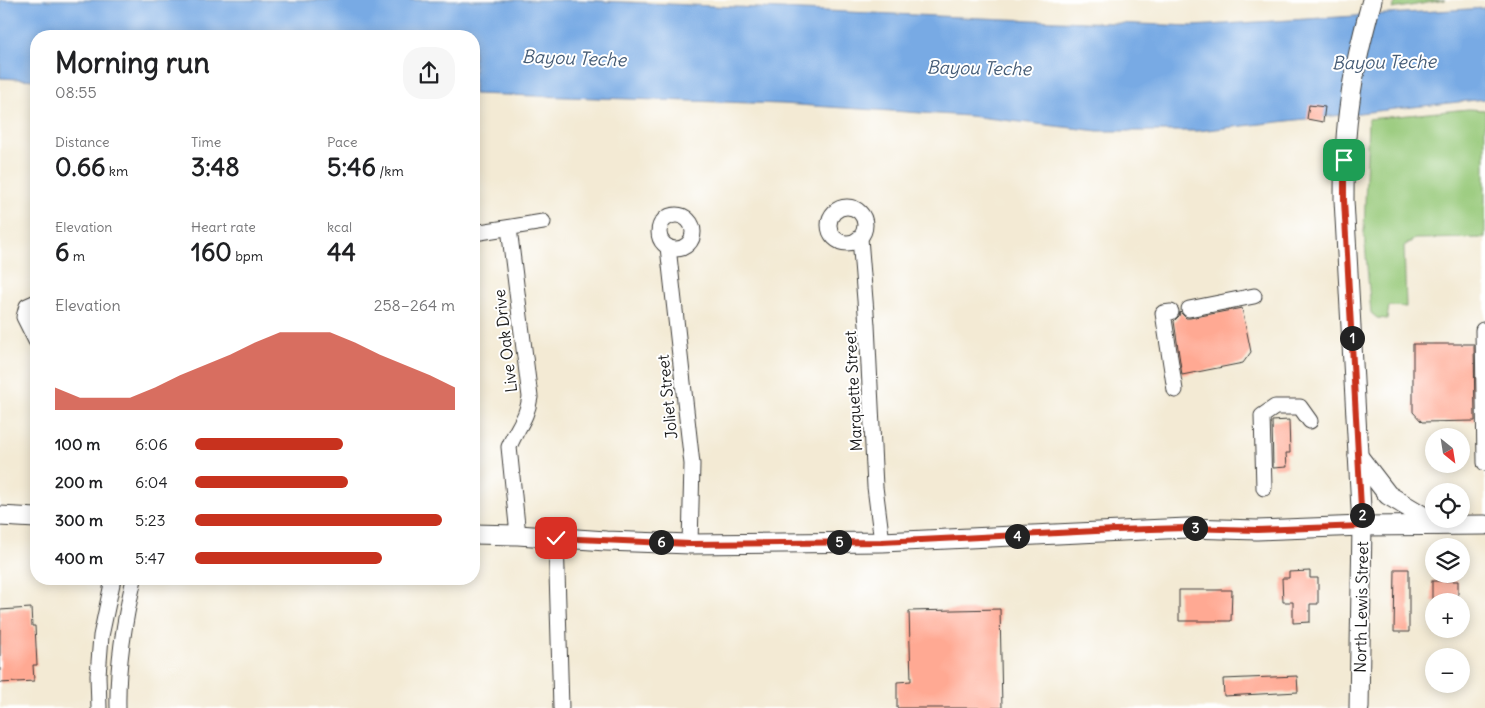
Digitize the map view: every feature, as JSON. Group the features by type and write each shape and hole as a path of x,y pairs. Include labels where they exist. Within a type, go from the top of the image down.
{"main road":[{"name":"North Lewis Street","path":"1359,708 1362,526 1344,200 1344,160 1350,99 1372,0"},
{"path":"1358,456 1388,495 1425,517"},
{"path":"0,516 30,518"},
{"path":"480,534 690,544 882,542 1187,528 1257,530 1425,525"},
{"path":"1470,525 1485,525"}],"street":[{"path":"480,232 543,222"},
{"name":"Live Oak Drive","path":"509,228 530,397 523,421 514,433 509,447 518,535"},
{"name":"Marquette Street","path":"860,238 868,325 875,487 882,542"},
{"name":"Joliet Street","path":"668,247 692,464 690,544"},
{"path":"1189,309 1254,296"},
{"path":"30,305 27,306 24,317 30,330"},
{"path":"1171,312 1163,312 1175,390"},
{"path":"1483,330 1485,463"},
{"path":"1264,488 1262,416 1275,406 1300,407 1310,421"},
{"path":"556,538 561,708"},
{"path":"99,708 98,675 101,636 112,585"},
{"path":"118,708 119,656 133,585"}],"green space":[{"path":"1397,0 1445,0 1392,9"},
{"path":"1468,109 1485,110 1485,238 1415,239 1404,246 1406,307 1389,306 1387,319 1377,318 1371,313 1364,232 1368,119"}],"water":[{"name":"Bayou Teche","path":"0,0 579,0 1193,26 1485,8 1485,99 1198,131 1098,131 969,116 782,104 480,94 480,30 30,30 30,80 0,78"}],"building":[{"path":"1309,105 1325,107 1323,122 1307,119"},
{"path":"1242,308 1251,352 1243,363 1182,375 1174,321 1180,312 1186,318 1190,318"},
{"path":"1413,344 1474,344 1475,421 1422,422 1413,412"},
{"path":"1289,420 1290,453 1286,453 1287,467 1273,468 1272,421"},
{"path":"1395,569 1409,569 1409,632 1394,632"},
{"path":"1310,571 1310,578 1318,578 1318,604 1310,604 1310,622 1293,623 1293,602 1283,602 1282,578 1289,578 1289,572"},
{"path":"1432,583 1458,583 1458,593 1432,593"},
{"path":"1179,590 1232,590 1231,621 1179,621"},
{"path":"31,608 32,626 35,626 37,665 33,665 34,681 0,683 0,610"},
{"path":"1000,609 1002,708 897,708 897,682 911,681 909,611"},
{"path":"1297,676 1298,692 1224,696 1223,679"}],"route":[{"path":"556,538 690,544 882,542 1115,530 1187,528 1257,530 1362,526 1344,200 1344,160"}]}
